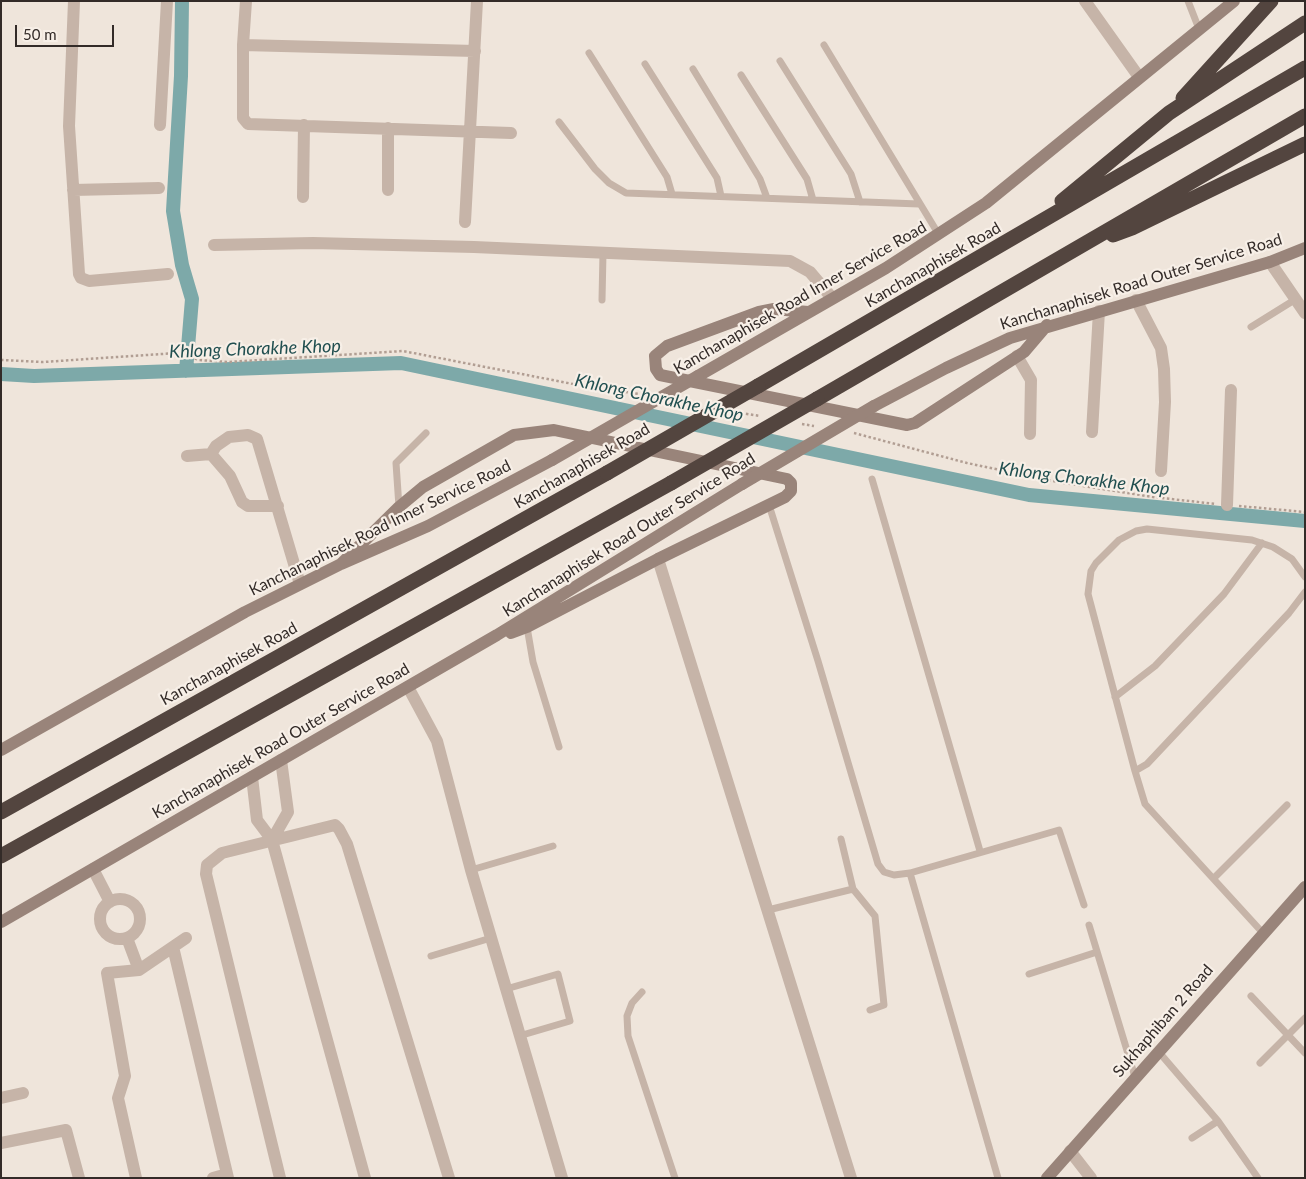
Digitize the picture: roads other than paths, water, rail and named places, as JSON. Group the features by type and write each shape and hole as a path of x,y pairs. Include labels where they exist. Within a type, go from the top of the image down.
{"highway":[{"path":"1169,113 1271,1"},
{"path":"1025,232 1169,113 1305,24"},
{"name":"Kanchanaphisek Road","path":"1,812 607,473 1305,68"},
{"path":"1,856 671,483 1305,116"},
{"path":"1089,240 1132,228 1305,144"}],"main road":[{"name":"Kanchanaphisek Road Inner Service Road","path":"1,750 193,640 341,564 428,526 552,460 938,236 1037,163 1139,77 1234,1"},
{"name":"Kanchanaphisek Road Outer Service Road","path":"1,922 498,635 742,484 874,406 946,368 1010,338 1048,325 1270,262 1305,248"},
{"path":"808,312 774,309 759,312 667,346 655,356 656,369 660,375 906,425 915,423 1017,356 1034,342 1048,325"},
{"path":"341,564 399,507 424,487 514,435 554,430 787,479 791,483 792,491 769,505 658,559 527,627 498,635"},
{"name":"Sukhaphiban 2 Road","path":"1047,1178 1262,932 1305,887"}],"street":[{"path":"74,1 69,126 72,190 81,278 88,281 168,274"},
{"path":"160,125 167,1"},
{"path":"246,1 243,44 243,118 245,122 304,126 471,130 512,133"},
{"path":"465,222 477,1"},
{"path":"1085,1 1139,77"},
{"path":"243,44 475,51"},
{"path":"303,196 304,126"},
{"path":"388,128 388,190"},
{"path":"72,190 159,188"},
{"path":"214,245 313,243 790,261 810,272 832,298"},
{"path":"1270,262 1305,313"},
{"path":"1136,300 1161,348 1165,402 1161,472"},
{"path":"1092,432 1099,311"},
{"path":"1017,356 1031,380 1030,434"},
{"path":"1227,505 1231,390"},
{"path":"211,454 216,446 229,437 248,434 257,439 300,584"},
{"path":"187,456 211,454"},
{"path":"211,454 230,476 242,502 248,506 278,506"},
{"path":"658,559 851,1178"},
{"path":"408,686 437,741 471,870 562,1178"},
{"path":"272,840 288,812 281,760"},
{"path":"252,777 256,820 272,840 365,1178"},
{"path":"280,1178 206,874 207,865 211,859 222,853 335,825 339,828 347,844 449,1178"},
{"path":"93,869 110,902"},
{"path":"120,899 126,900 136,907 139,913 139,926 127,938 111,936 102,927 101,914 110,902 120,899"},
{"path":"127,938 140,970"},
{"path":"136,1178 118,1098 126,1076 107,973 140,970 186,938"},
{"path":"173,947 228,1176 213,1178"},
{"path":"1,1098 23,1093"},
{"path":"1,1143 66,1130 79,1178"},
{"path":"1070,1151 1091,1178"}],"lane":[{"path":"1188,1 1199,28"},
{"path":"824,45 938,236"},
{"path":"589,53 667,178 672,194"},
{"path":"780,61 851,174 860,202"},
{"path":"645,64 717,178 721,196"},
{"path":"693,69 760,179 767,198"},
{"path":"741,75 807,179 813,200"},
{"path":"559,122 595,169 609,183 626,193 919,204"},
{"path":"602,300 603,253"},
{"path":"1251,327 1296,299"},
{"path":"399,507 396,463 426,433"},
{"path":"872,479 980,851"},
{"path":"769,505 878,864 884,872 894,875 910,873 980,851 1059,830 1084,905"},
{"path":"1262,932 1145,804 1088,594 1091,571 1096,563 1119,540 1136,531 1147,529 1252,540 1273,546 1292,559 1305,577"},
{"path":"1115,696 1154,666 1224,594 1262,544"},
{"path":"1135,771 1147,764 1294,608 1305,592"},
{"path":"527,627 534,662 559,747"},
{"path":"1214,878 1286,805"},
{"path":"842,839 853,890 875,916 884,1005 870,1010"},
{"path":"471,870 553,846"},
{"path":"910,873 998,1178"},
{"path":"768,910 853,890"},
{"path":"1089,925 1135,1078"},
{"path":"431,956 491,938"},
{"path":"1029,974 1096,952"},
{"path":"506,989 558,974 570,1021 520,1036"},
{"path":"642,992 632,1003 627,1016 628,1036 674,1178"},
{"path":"1251,996 1305,1053"},
{"path":"1260,1063 1305,1018"},
{"path":"1158,1051 1218,1121 1258,1178"},
{"path":"1192,1138 1218,1121"},
{"path":"1247,1178 1253,1170"}],"waterway":[{"path":"182,1 181,76 173,211 182,265 192,299 186,371"},
{"name":"Khlong Chorakhe Khop","path":"1,374 34,376 401,363 1029,495 1305,521"}]}
